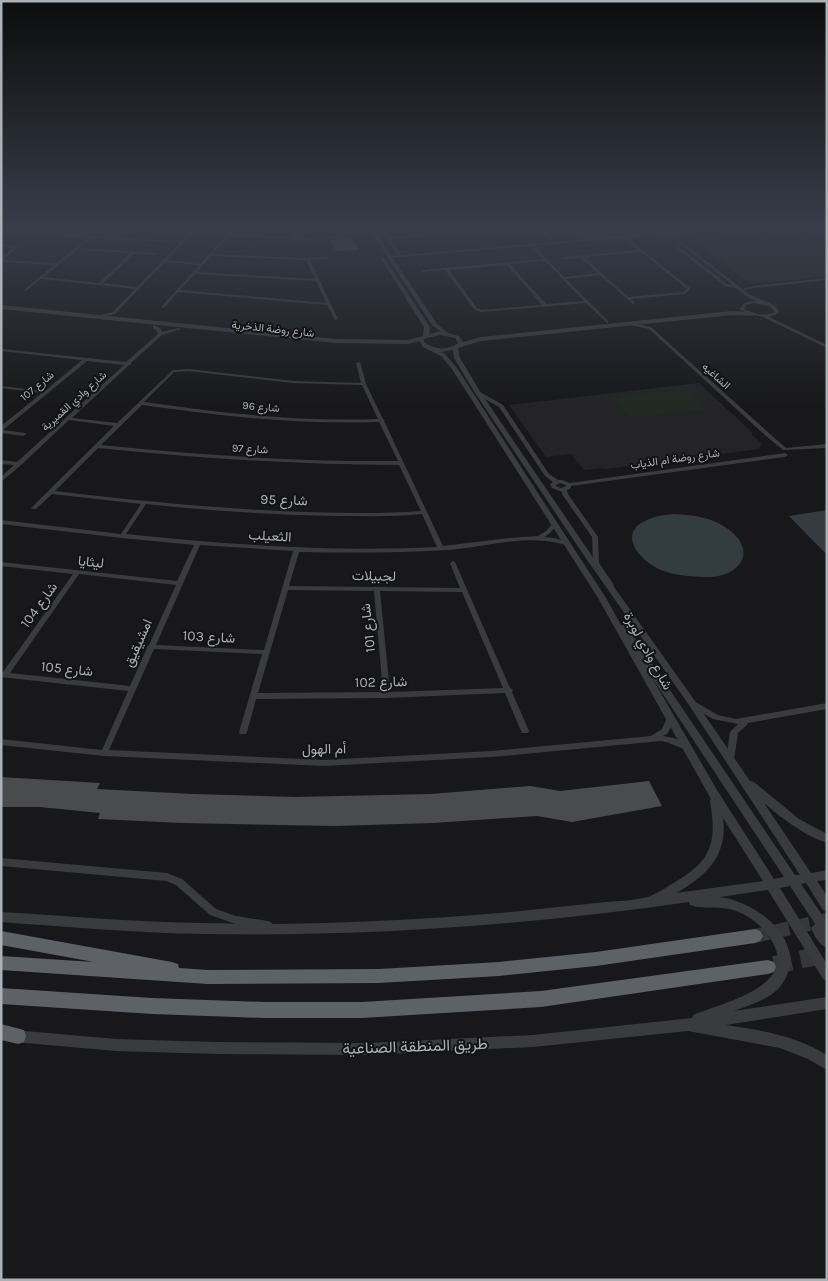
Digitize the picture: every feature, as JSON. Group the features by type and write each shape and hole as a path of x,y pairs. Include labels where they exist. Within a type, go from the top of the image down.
{"highway":[{"path":"1,963 208,977 379,976 499,969 596,959 754,936"},
{"path":"1,938 89,955 150,964 208,977"},
{"path":"1,996 171,1007 265,1010 362,1010 541,999 768,967"}],"street":[{"path":"26,290 30,287"},
{"path":"126,287 138,288"},
{"path":"164,308 182,287"},
{"path":"320,287 336,319"},
{"path":"401,287 427,327 421,342 424,346"},
{"path":"410,287 435,325 445,333 453,335 478,336 727,310 743,305 765,303"},
{"path":"460,287 479,310 490,311 587,302"},
{"path":"528,287 545,306"},
{"path":"572,287 607,322"},
{"path":"616,287 633,303"},
{"path":"628,298 689,291 684,287"},
{"path":"737,287 746,298 743,305 744,311 762,316 827,347"},
{"path":"739,287 776,308 780,315 816,342"},
{"path":"746,292 754,287"},
{"path":"96,317 114,313 138,288"},
{"path":"178,291 329,304"},
{"name":"شارع روضة الذخرية","path":"1,309 346,342 402,342 445,333"},
{"name":"شارع روضة الذخرية","path":"1,309 154,327 334,344 424,346 433,349"},
{"path":"114,313 120,320"},
{"path":"433,349 457,346 481,339 732,314 753,314"},
{"path":"762,316 780,315"},
{"path":"651,329 652,324 658,321"},
{"name":"الشاغيه","path":"631,324 651,329 787,452"},
{"path":"154,327 159,330 160,334"},
{"name":"شارع وادي القميرية","path":"1,480 70,419 160,334 179,329"},
{"name":"شارع وادي لوبرة","path":"453,335 459,338 456,358 478,393 692,703 827,906"},
{"name":"شارع وادي لوبرة","path":"433,349 448,359 602,598 713,793 827,975"},
{"name":"شارع 107","path":"1,350 129,364"},
{"name":"شارع 107","path":"1,430 86,359"},
{"path":"358,363 364,384 441,548"},
{"path":"34,508 170,373 183,370 293,382 364,384"},
{"path":"1,387 45,392"},
{"path":"478,393 501,406 547,475 567,487"},
{"name":"شارع 96","path":"140,403 224,414 295,420 382,420"},
{"path":"70,419 118,425"},
{"name":"شارع 107","path":"1,430 23,434"},
{"name":"الشاغيه","path":"769,436 768,439 777,451"},
{"name":"شارع 97","path":"97,446 234,459 345,464 402,463"},
{"name":"شارع روضة ام الذياب","path":"567,487 577,483 824,446"},
{"path":"777,451 787,452"},
{"name":"شارع روضة ام الذياب","path":"560,482 769,455 777,451"},
{"path":"1,462 19,464"},
{"path":"560,482 554,484 554,487 567,487"},
{"path":"567,487 565,494 595,537 596,563 605,574 618,598"},
{"name":"شارع 95","path":"50,492 144,503 302,513 393,514 424,512"},
{"path":"122,536 144,503"},
{"name":"الثعيلب","path":"1,522 197,544 296,550 406,551 538,537 553,538 566,543"},
{"path":"538,537 548,532 555,524"},
{"name":"امشيقيق","path":"104,753 197,544"},
{"path":"243,732 296,550"},
{"path":"452,563 509,690 525,731"},
{"name":"ليثايا","path":"1,564 178,584"},
{"name":"شارع 104","path":"2,675 77,573"},
{"name":"لجبيلات","path":"285,588 464,590"},
{"name":"شارع 101","path":"377,589 387,695"},
{"path":"602,598 643,655 827,932"},
{"name":"شارع 103","path":"150,646 267,652"},
{"name":"شارع 105","path":"2,675 131,689"},
{"name":"شارع 102","path":"253,696 387,695 509,690"},
{"path":"692,703 726,721 746,722 827,706"},
{"name":"أم الهول","path":"647,740 665,731 670,720"},
{"path":"730,760 734,732 746,722"},
{"name":"أم الهول","path":"1,742 104,753 324,763 491,754 647,740 671,740 686,747"},
{"path":"743,780 788,818 827,839"},
{"path":"648,903 696,875 710,862 717,850 720,822 713,793"},
{"path":"1,862 166,877 179,882 213,912 223,916 293,929"},
{"path":"1,917 177,928 293,929 418,924 532,916 648,903 827,876"},
{"path":"772,885 792,891 827,943"},
{"path":"648,903 711,901 738,906 760,918 770,928 782,950 784,962 780,976 774,985 684,1025"},
{"name":"طريق المنطقة الصناعية","path":"7,1034 116,1045 369,1049 533,1041 684,1025 827,1003"},
{"path":"684,1025 768,1039 802,1050 827,1063"}],"shaded area":[{"path":"699,383 753,433 751,434 762,444 759,449 605,469 584,470 571,454 546,457 509,405"},
{"path":"687,390 706,409 630,418 613,398"},
{"path":"827,510 827,555 789,516"},
{"path":"674,514 709,519 728,529 737,537 742,545 742,560 730,572 710,577 679,575 667,572 646,561 635,548 632,541 633,533 637,527 648,519"}],"building":[{"path":"1,777 100,783 97,789 295,797 431,794 530,786 560,791 649,781 662,806 572,822 537,816 433,823 335,826 182,823 98,819 100,813 40,807 1,807"}],"tunnel":[{"path":"755,936 827,920"},
{"path":"774,965 827,954"}]}
